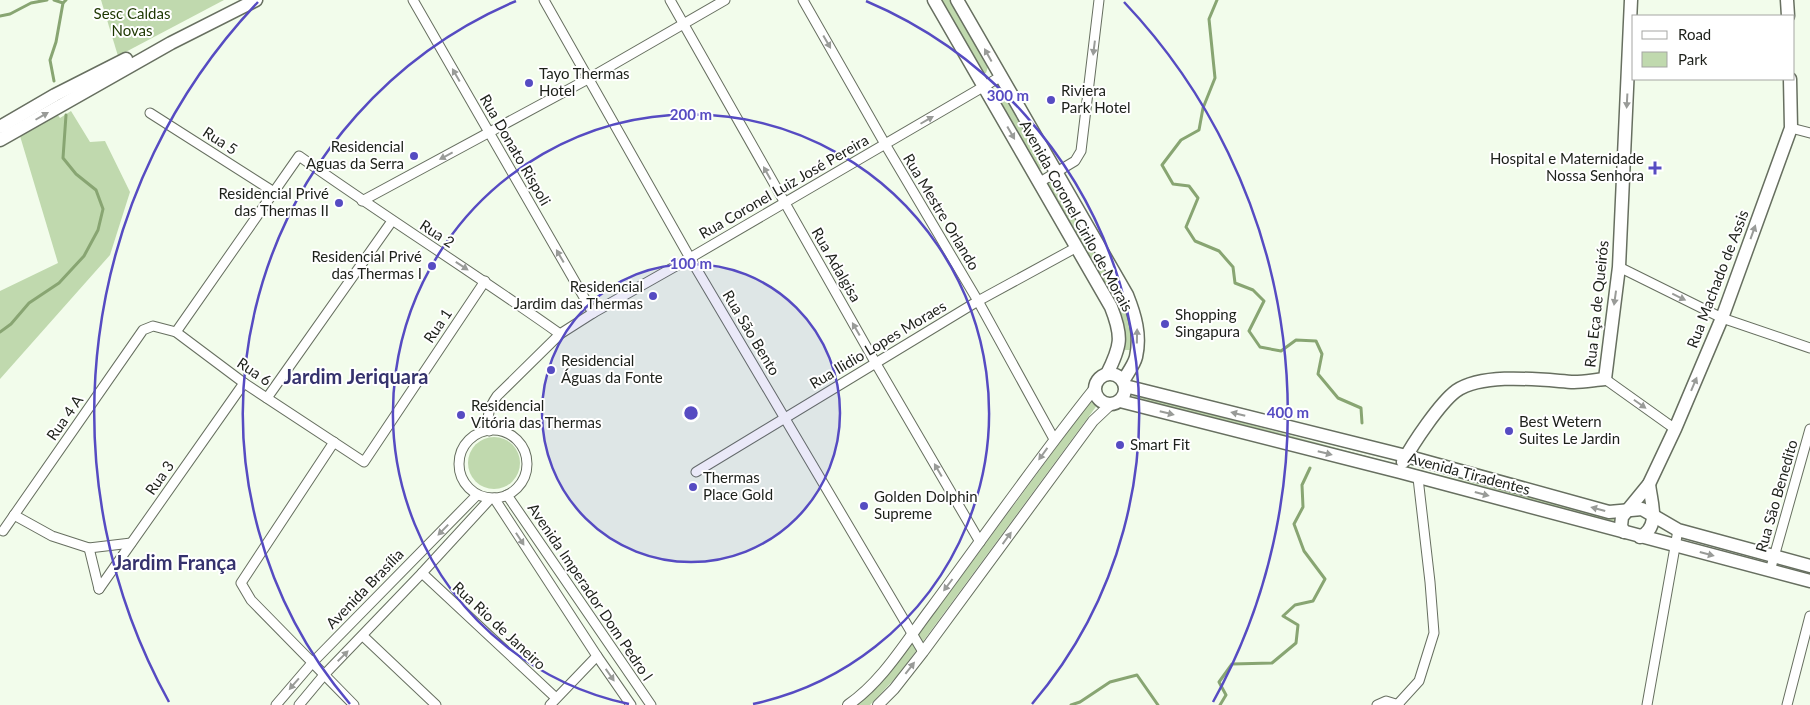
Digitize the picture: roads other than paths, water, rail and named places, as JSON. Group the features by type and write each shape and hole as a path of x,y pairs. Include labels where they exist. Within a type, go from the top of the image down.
{"main road":[{"path":"0,140 170,44 256,0"},
{"name":"Avenida Coronel Cirilo de Morais","path":"934,0 1111,307 1118,324 1120,337 1117,354 1107,374"},
{"name":"Avenida Coronel Cirilo de Morais","path":"957,0 1130,303 1137,323 1136,358 1124,384"},
{"name":"Rua Eça de Queirós","path":"1400,472 1406,456 1445,401 1457,390 1483,382 1522,378 1577,382 1605,379 1619,267 1631,0"},
{"path":"1787,0 1788,15"},
{"path":"0,127 55,95 127,59 170,44"},
{"name":"Rua Machado de Assis","path":"1625,512 1635,503 1649,484 1722,318 1791,128 1790,80"},
{"path":"1117,354 1136,358"},
{"path":"1107,374 1116,375 1124,384 1125,394 1115,403 1100,401 1095,393 1099,379 1107,374"},
{"name":"Avenida Tiradentes","path":"1124,384 1406,456 1610,512 1625,512 1636,508 1642,509 1678,530 1810,566"},
{"name":"Avenida Tiradentes","path":"1115,403 1400,472 1810,581"},
{"path":"1640,537 1646,534 1652,527 1654,516 1649,484"},
{"path":"1624,532 1621,521 1625,512"}],"street":[{"name":"Rua Donato Rispoli","path":"413,0 593,313"},
{"name":"Rua São Bento","path":"544,0 690,258 923,652"},
{"name":"Rua Adalgisa","path":"670,0 784,203 980,542"},
{"path":"362,201 588,79 724,0"},
{"name":"Rua Mestre Orlando","path":"803,0 885,144 978,300 1054,439"},
{"path":"1040,182 1075,161 1081,151 1100,0"},
{"name":"Rua Coronel Luiz José Pereira","path":"488,430 487,415 490,405 560,334 1000,77"},
{"name":"Rua 5","path":"150,113 274,192"},
{"path":"1791,128 1810,133"},
{"name":"Rua 2","path":"274,192 299,156 362,201 485,281 560,334"},
{"path":"176,332 274,192"},
{"path":"267,398 392,221"},
{"name":"Rua Ilidio Lopes Moraes","path":"696,472 978,300 1077,247"},
{"path":"1619,267 1722,318 1810,348"},
{"name":"Rua 1","path":"364,462 485,281"},
{"name":"Rua 6","path":"153,326 176,332 244,383 364,462"},
{"name":"Rua 4 A","path":"3,531 143,330 153,326"},
{"path":"1605,379 1675,428"},
{"name":"Rua 3","path":"89,548 99,589 244,383"},
{"path":"848,705 866,691 877,679 980,542 1054,439 1095,388"},
{"path":"878,705 894,689 923,652 1093,421 1115,403"},
{"name":"Rua São Benedito","path":"1770,571 1810,429"},
{"path":"488,430 504,433 518,441 524,450 526,460 526,471 516,489 507,495 492,498 477,495 468,488 462,480 459,469 459,458 463,448 469,440 488,430"},
{"path":"334,442 241,583 251,600 354,705"},
{"path":"1377,705 1386,701 1399,705 1419,681 1434,633 1418,478"},
{"name":"Avenida Brasília","path":"276,705 312,663 477,495"},
{"name":"Avenida Imperador Dom Pedro l","path":"507,495 651,705"},
{"name":"Avenida Brasília","path":"299,705 324,675 422,574 492,498"},
{"name":"Avenida Imperador Dom Pedro l","path":"492,498 631,705"},
{"path":"14,515 52,536 89,548 131,543"},
{"path":"1647,705 1678,530"},
{"name":"Rua Rio de Janeiro","path":"422,574 553,702"},
{"path":"1787,705 1810,616"},
{"path":"363,636 436,705"},
{"path":"553,702 597,656"}],"waterway":[{"path":"0,16 10,14 31,3 47,0"},
{"path":"54,0 63,3"},
{"path":"54,81 50,60 56,42 63,3 66,0"},
{"path":"1217,0 1209,19 1215,78 1203,108 1199,130 1181,140 1162,165 1173,184 1189,186 1198,198 1186,227 1195,241 1219,251 1233,267 1235,283 1253,290 1264,301 1249,331 1260,347 1281,351 1296,340 1316,341 1322,354 1318,374 1338,398 1361,408 1362,423"},
{"path":"0,332 11,324 29,303 59,283 84,256 98,230 103,209 96,190 76,174 63,158 66,115"},
{"path":"1220,705 1226,695 1219,682 1232,664 1272,663 1296,643 1298,625 1283,616 1295,605 1313,601 1325,579 1304,551 1294,524 1303,507 1302,485 1310,468"},
{"path":"1071,705 1080,702 1110,682 1137,675 1158,705"}],"place":[{"name":"Tayo Thermas Hotel","path":"529,83"},
{"name":"Riviera Park Hotel","path":"1051,100"},
{"name":"Residencial Aguas da Serra","path":"414,156"},
{"name":"Hospital e Maternidade Nossa Senhora","path":"1655,168"},
{"name":"Residencial Privé das Thermas II","path":"339,203"},
{"name":"Residencial Privé das Thermas I","path":"432,266"},
{"name":"Residencial Jardim das Thermas","path":"653,296"},
{"name":"Shopping Singapura","path":"1165,324"},
{"name":"Residencial Águas da Fonte","path":"551,370"},
{"name":"Residencial Vitória das Thermas","path":"461,415"},
{"name":"Best Wetern Suites Le Jardin","path":"1509,431"},
{"name":"Smart Fit","path":"1120,445"},
{"name":"Thermas Place Gold","path":"693,487"},
{"name":"Golden Dolphin Supreme","path":"864,506"}],"district":[{"name":"Jardim Jeriquara","path":"356,377"},
{"name":"Jardim França","path":"175,563"}],"park label":[{"name":"Sesc Caldas Novas","path":"132,22"}]}
